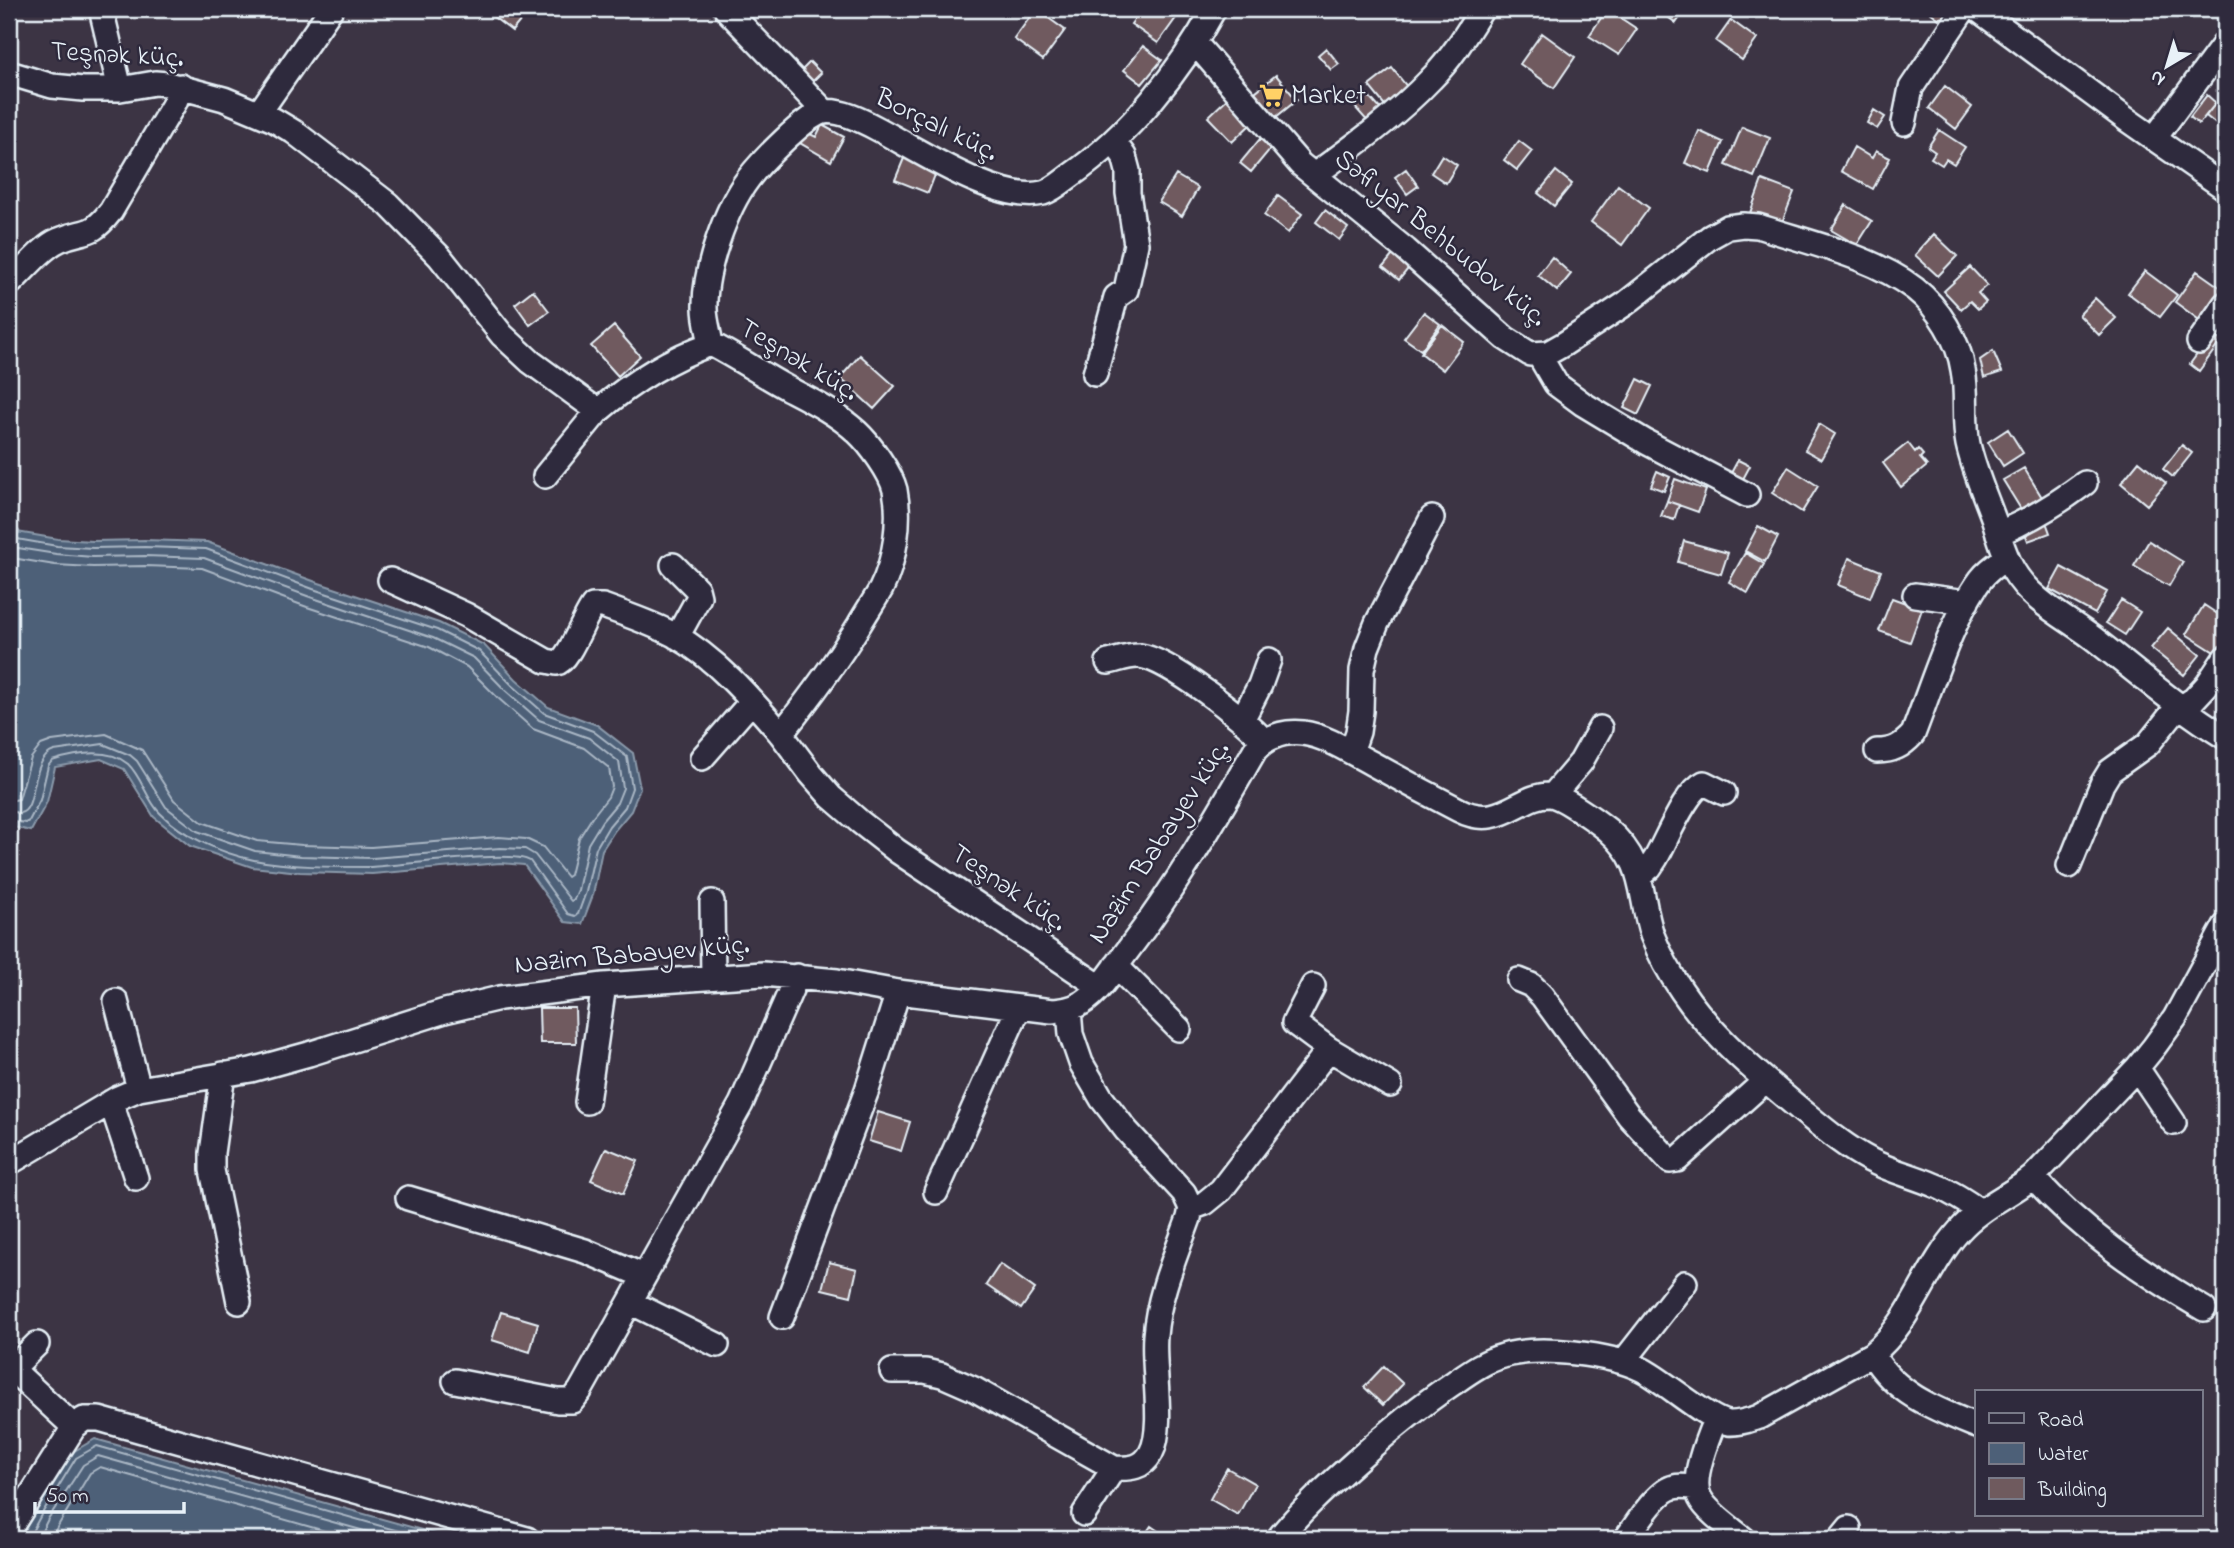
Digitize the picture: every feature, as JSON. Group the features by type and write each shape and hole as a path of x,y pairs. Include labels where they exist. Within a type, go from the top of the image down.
{"street":[{"path":"101,9 120,89"},
{"path":"259,113 331,9"},
{"path":"710,344 705,308 707,290 716,245 728,212 740,189 755,170 803,124 815,115 825,112 726,9"},
{"name":"Borçalı küç.","path":"825,112 863,121 982,184 1028,194 1045,192 1126,131 1196,44 1214,9"},
{"path":"1314,176 1432,79 1482,9"},
{"path":"1904,123 1911,88 1979,10 2225,188"},
{"path":"2154,139 2225,43"},
{"name":"Səfiyar Behbudov küç.","path":"1196,44 1290,153 1314,176 1406,250 1524,352 1539,355 1556,349 1625,304 1710,236 1728,227 1758,226 1874,265 1915,289 1931,305 1957,347 1964,370 1968,441 1973,464 2006,558 2015,573 2031,593 2182,708 2225,737"},
{"name":"Teşnək küç.","path":"9,73 52,86 83,89 120,89 155,83 181,86 259,113 294,132 388,204 440,257 502,335 531,362 598,411 632,383 691,351 710,344 836,415 859,434 876,454 894,486 897,506 892,556 882,587 821,684 781,734 831,797 860,822 897,850 1099,986"},
{"path":"9,284 58,240 88,232 100,225 111,211 175,102 181,86"},
{"path":"1095,374 1116,297 1126,290 1136,244 1128,193 1128,171 1124,156 1114,142"},
{"path":"2199,342 2225,304"},
{"path":"1539,355 1556,384 1583,404 1646,442 1747,495"},
{"path":"544,476 598,411"},
{"path":"1998,534 2051,508 2085,483"},
{"path":"1351,752 1358,732 1362,670 1367,648 1377,623 1432,518"},
{"path":"1877,751 1891,751 1905,743 1913,734 1967,602 1981,579 1992,567 2006,558"},
{"path":"673,565 697,589 699,597 677,637"},
{"path":"390,580 466,615 545,661 556,663 565,659 587,613 593,606 603,606 677,637 700,652 752,701 781,734"},
{"path":"1915,595 1967,602"},
{"path":"1108,662 1138,656 1169,666 1242,720 1264,741"},
{"path":"2069,866 2102,784 2110,771 2148,744 2172,714 2194,699 2225,658"},
{"path":"1242,720 1269,660"},
{"path":"702,758 752,701"},
{"path":"1600,728 1581,762 1553,795 1607,829 1629,853 1640,876 1653,936 1680,989 1718,1034 1765,1081 1852,1150 1889,1170 1935,1185 1980,1211"},
{"name":"Nazim Babayev küç.","path":"9,1163 111,1102 139,1089 251,1070 467,1005 500,998 604,985 763,974 837,981 898,992 1052,1011 1069,1010 1084,1002 1099,986 1160,906 1203,840 1255,750 1264,741 1282,733 1304,733 1327,741 1464,813 1492,816 1507,813 1539,796 1553,795"},
{"path":"1640,876 1656,858 1697,787 1704,783 1724,793"},
{"path":"712,902 713,977"},
{"path":"1281,1538 1296,1517 1392,1429 1425,1402 1475,1368 1503,1356 1538,1351 1624,1362 1664,1382 1715,1420 1742,1423 1759,1417 1872,1354 1888,1341 1938,1258 1959,1231 1980,1211 1997,1199 2016,1191 2034,1177 2137,1068 2175,1018 2225,926"},
{"path":"1116,966 1179,1029"},
{"path":"455,1381 558,1401 572,1401 741,1104 797,976"},
{"path":"1519,981 1531,985 1542,996 1629,1116 1670,1161 1677,1160 1765,1081"},
{"path":"587,1101 604,985"},
{"path":"1313,986 1294,1023 1329,1049 1390,1085"},
{"path":"782,1317 867,1090 898,992"},
{"path":"116,1001 139,1089"},
{"path":"936,1192 1019,1007"},
{"path":"892,1371 925,1371 942,1375 974,1389 1114,1468 1131,1469 1142,1464 1150,1455 1155,1442 1157,1423 1154,1337 1167,1280 1191,1208 1184,1193 1126,1130 1102,1099 1076,1052 1069,1010"},
{"path":"1191,1208 1205,1203 1221,1190 1329,1049"},
{"path":"2137,1068 2174,1123"},
{"path":"223,1074 212,1170 239,1302"},
{"path":"111,1102 136,1178"},
{"path":"2034,1177 2073,1218 2143,1272 2204,1309"},
{"path":"408,1198 585,1251 644,1276"},
{"path":"1624,1362 1685,1283"},
{"path":"630,1302 717,1345"},
{"path":"37,1344 17,1364 15,1372 74,1427"},
{"path":"1872,1354 1882,1371 1907,1393 1975,1425"},
{"path":"9,1530 74,1427 85,1419 99,1419 527,1539"},
{"path":"1715,1420 1702,1460 1697,1488 1700,1499 1743,1539"},
{"path":"1083,1514 1114,1468"},
{"path":"1626,1539 1666,1490 1675,1486 1697,1488"}],"water":[{"path":"17,532 58,539 93,541 207,542 439,623 484,645 516,679 548,707 597,725 633,753 640,788 631,811 602,850 593,895 582,924 565,922 524,865 500,863 372,874 300,872 252,867 190,846 154,817 124,769 101,759 55,767 47,802 31,831 9,826 9,534"},
{"path":"95,1439 454,1539 20,1539 71,1453"}],"building":[{"path":"496,9 519,9 526,14 512,31 491,15"},
{"path":"1036,9 1065,30 1043,60 1014,39"},
{"path":"1142,9 1163,9 1176,18 1158,43 1131,24"},
{"path":"1607,9 1637,29 1619,55 1589,36"},
{"path":"1657,9 1686,9 1676,23"},
{"path":"1932,9 1954,9 1947,25 1930,12"},
{"path":"1731,20 1757,39 1742,60 1716,41"},
{"path":"1542,33 1575,57 1554,88 1520,64"},
{"path":"1143,46 1162,60 1142,84 1124,70"},
{"path":"1326,48 1339,64 1331,70 1318,55"},
{"path":"810,62 821,73 809,85 798,74"},
{"path":"1392,68 1408,88 1387,108 1369,86"},
{"path":"1276,75 1297,100 1276,117 1255,92"},
{"path":"1945,86 1972,107 1956,129 1929,108"},
{"path":"1233,93 1253,122 1232,142 1208,117"},
{"path":"1367,94 1383,112 1369,123 1354,106"},
{"path":"2207,95 2216,103 2199,124 2190,117"},
{"path":"2216,103 2225,110 2216,124 2206,116"},
{"path":"1874,110 1885,117 1877,129 1867,123"},
{"path":"822,125 844,137 831,161 800,143 806,132 816,137"},
{"path":"1742,127 1770,138 1754,177 1726,165"},
{"path":"1939,130 1965,147 1954,164 1946,159 1942,165 1931,158 1935,152 1928,147"},
{"path":"1699,131 1723,142 1710,173 1685,163"},
{"path":"1260,139 1271,148 1251,172 1240,163"},
{"path":"1519,141 1532,151 1517,170 1504,160"},
{"path":"1854,147 1872,158 1876,151 1890,158 1873,189 1841,171"},
{"path":"907,151 938,167 928,193 895,180"},
{"path":"1442,155 1457,165 1446,183 1431,173"},
{"path":"1406,169 1418,186 1407,194 1395,177"},
{"path":"1556,171 1572,184 1554,206 1538,193"},
{"path":"1176,175 1198,188 1182,216 1159,202"},
{"path":"1762,180 1794,192 1781,225 1750,213"},
{"path":"1618,185 1649,208 1622,245 1591,222"},
{"path":"1278,196 1302,214 1288,233 1264,215"},
{"path":"1846,205 1872,221 1857,245 1831,230"},
{"path":"1325,210 1348,228 1339,240 1316,222"},
{"path":"1934,234 1957,256 1938,276 1915,255"},
{"path":"1396,251 1412,264 1399,280 1383,267"},
{"path":"1552,257 1571,274 1557,291 1538,275"},
{"path":"1970,267 1987,285 1978,293 1986,302 1978,309 1970,301 1961,309 1944,291"},
{"path":"2145,271 2177,295 2160,317 2128,293"},
{"path":"2197,271 2224,290 2202,322 2175,302"},
{"path":"533,290 549,311 530,325 515,304"},
{"path":"2095,298 2116,318 2099,335 2079,315"},
{"path":"1424,312 1440,324 1421,350 1404,338"},
{"path":"1442,325 1464,342 1443,370 1421,353"},
{"path":"614,326 640,356 618,376 591,346"},
{"path":"2212,334 2221,341 2199,371 2190,364"},
{"path":"1993,351 2002,372 1984,378 1980,360"},
{"path":"860,355 895,386 874,409 840,378"},
{"path":"1638,379 1652,386 1638,415 1624,408"},
{"path":"1819,424 1835,434 1821,459 1805,450"},
{"path":"2008,429 2023,453 2003,466 1988,442"},
{"path":"1908,443 1915,452 1918,449 1923,455 1920,458 1927,466 1901,487 1883,463"},
{"path":"2182,445 2192,453 2173,477 2163,469"},
{"path":"1738,460 1750,466 1743,479 1731,473"},
{"path":"2139,461 2166,483 2147,505 2121,483"},
{"path":"1788,467 1818,486 1802,512 1772,493"},
{"path":"2024,468 2043,499 2022,511 2003,480"},
{"path":"1657,471 1670,477 1664,491 1651,486"},
{"path":"1675,479 1706,490 1698,512 1667,501"},
{"path":"1667,501 1679,505 1674,520 1661,516"},
{"path":"2046,522 2050,533 2028,541 2024,530"},
{"path":"1758,526 1778,537 1765,562 1745,551"},
{"path":"1684,541 1728,553 1721,574 1678,562"},
{"path":"2149,541 2183,562 2169,586 2134,566"},
{"path":"1745,553 1764,564 1748,593 1729,582"},
{"path":"1849,558 1881,571 1870,598 1838,585"},
{"path":"2061,567 2107,592 2095,614 2049,589"},
{"path":"1892,598 1922,609 1910,642 1879,631"},
{"path":"2121,600 2140,612 2125,635 2106,623"},
{"path":"2204,605 2225,619 2225,645 2219,655 2186,634"},
{"path":"2168,628 2200,655 2184,675 2151,648"},
{"path":"539,1008 575,1008 576,1043 540,1043"},
{"path":"878,1112 910,1122 901,1151 869,1141"},
{"path":"606,1148 638,1161 623,1194 591,1180"},
{"path":"829,1262 857,1269 851,1296 822,1289"},
{"path":"1000,1264 1035,1289 1021,1309 986,1285"},
{"path":"501,1312 538,1323 530,1352 492,1340"},
{"path":"1384,1366 1403,1384 1383,1405 1364,1387"},
{"path":"1227,1468 1255,1484 1238,1515 1210,1499"},
{"path":"1151,1526 1170,1539 1142,1539"}],"waterway":[{"path":"9,526 17,532"}],"place":[{"name":"Market","path":"1271,96"}]}
